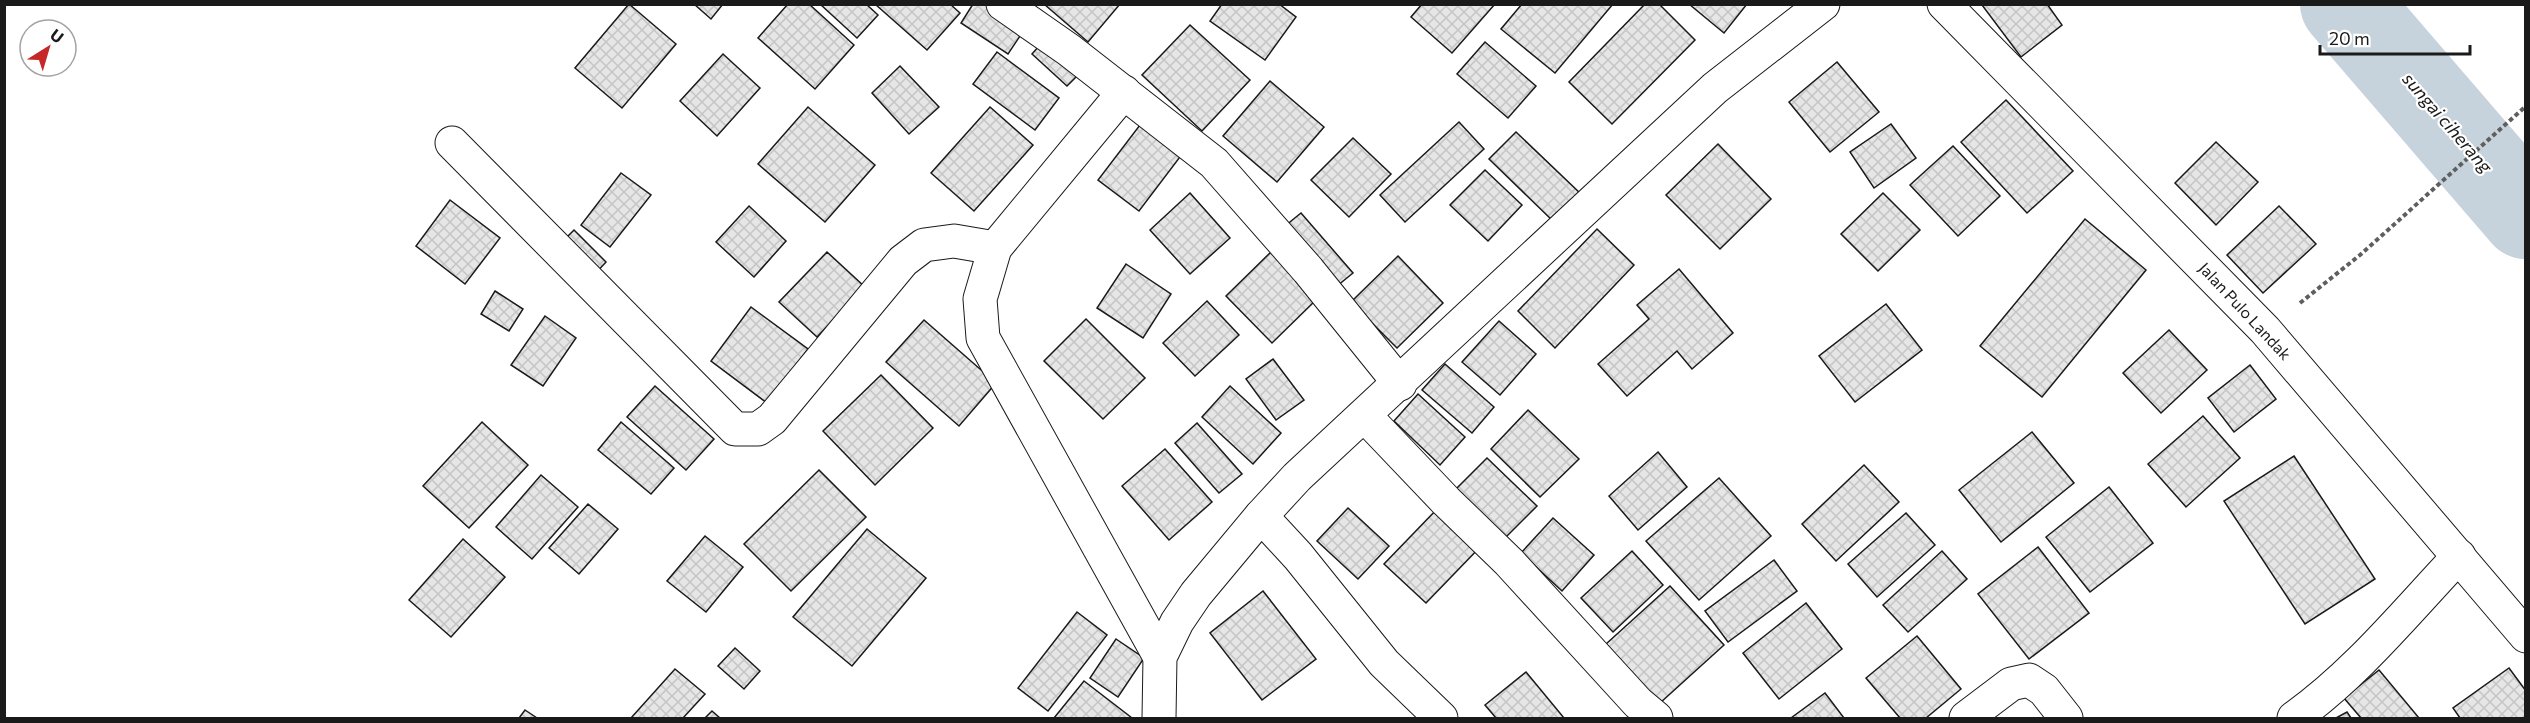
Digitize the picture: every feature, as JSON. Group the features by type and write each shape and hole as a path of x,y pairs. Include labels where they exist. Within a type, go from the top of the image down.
{"street":[{"path":"1004,4 1069,50 1214,163 1308,270 1400,384"},
{"path":"1159,718 1160,657 1177,622 1196,594 1297,477 1400,384 1715,88 1823,4"},
{"name":"Jalan Pulo Landak","path":"1944,4 2265,330 2526,636"},
{"path":"1124,92 1018,217 995,249 980,298 983,338 1160,657"},
{"path":"452,143 735,429 758,429 772,419 903,261 924,245 954,241 995,249"},
{"path":"1365,416 1446,501 1509,562 1638,714"},
{"path":"1261,516 1298,556 1384,663 1441,718"},
{"path":"2294,718 2314,704 2355,666 2459,556"},
{"path":"1966,718 2011,684 2029,680 2044,690 2066,718"}],"path":[{"path":"2265,330 2360,255 2526,106"}],"building":[{"path":"629,4 676,44 622,108 575,68"},
{"path":"694,4 723,4 711,19"},
{"path":"788,4 809,4 854,45 815,89 758,38"},
{"path":"820,4 866,4 878,15 857,38"},
{"path":"875,4 950,4 960,13 927,50"},
{"path":"973,4 986,4 1024,30 1008,54 961,23"},
{"path":"1044,4 1120,4 1088,42"},
{"path":"1222,4 1279,4 1296,17 1265,60 1210,21"},
{"path":"1422,4 1495,4 1452,53 1411,17"},
{"path":"1522,4 1613,4 1555,73 1501,29"},
{"path":"1645,4 1659,4 1695,40 1612,124 1569,82"},
{"path":"1689,4 1747,4 1724,33"},
{"path":"2047,4 2062,25 2021,57 1982,5"},
{"path":"1190,25 1250,80 1202,131 1142,75"},
{"path":"1047,37 1083,70 1067,86 1032,54"},
{"path":"1485,42 1536,86 1508,118 1457,74"},
{"path":"997,52 1059,98 1035,130 973,84"},
{"path":"723,54 760,88 717,136 680,101"},
{"path":"1837,62 1879,112 1830,152 1789,102"},
{"path":"900,66 939,107 909,134 872,93"},
{"path":"1270,81 1324,127 1277,182 1223,136"},
{"path":"2006,100 2073,171 2027,213 1961,142"},
{"path":"808,107 875,165 825,222 758,164"},
{"path":"990,107 1033,145 974,211 931,173"},
{"path":"1143,121 1183,153 1139,211 1098,180"},
{"path":"1459,122 1484,149 1405,222 1380,195"},
{"path":"1891,124 1916,158 1874,188 1850,152"},
{"path":"1516,132 1582,195 1555,223 1489,159"},
{"path":"1353,138 1391,174 1349,217 1311,180"},
{"path":"2216,142 2258,182 2216,225 2175,183"},
{"path":"1718,144 1771,199 1720,249 1666,195"},
{"path":"1953,146 2000,196 1958,236 1910,185"},
{"path":"1485,170 1522,205 1488,241 1450,205"},
{"path":"621,173 651,195 610,247 581,225"},
{"path":"1190,193 1230,238 1190,274 1150,230"},
{"path":"1883,193 1920,230 1878,271 1841,234"},
{"path":"450,200 500,238 465,284 416,246"},
{"path":"749,206 786,241 754,277 716,242"},
{"path":"2279,206 2316,244 2263,293 2227,255"},
{"path":"1301,213 1353,273 1337,286 1285,226"},
{"path":"2085,219 2146,270 2042,397 1980,346"},
{"path":"1597,229 1634,265 1555,348 1518,311"},
{"path":"574,230 606,262 593,276 560,244"},
{"path":"1273,250 1319,297 1272,343 1226,296"},
{"path":"827,252 865,287 817,337 779,302"},
{"path":"1398,256 1443,303 1397,348 1351,302"},
{"path":"1126,264 1171,294 1143,338 1097,308"},
{"path":"1679,269 1733,333 1692,369 1677,351 1627,396 1598,364 1649,319 1637,305"},
{"path":"495,291 523,309 509,331 481,314"},
{"path":"1207,301 1239,335 1195,376 1163,343"},
{"path":"1886,304 1922,350 1855,402 1819,356"},
{"path":"751,307 808,349 767,403 711,361"},
{"path":"545,316 576,338 543,386 511,365"},
{"path":"1086,319 1145,378 1103,419 1044,361"},
{"path":"924,320 996,383 959,426 886,362"},
{"path":"1499,321 1536,354 1500,395 1462,362"},
{"path":"2169,330 2207,370 2161,413 2123,373"},
{"path":"1273,359 1304,400 1276,420 1246,379"},
{"path":"1445,364 1494,407 1472,433 1422,390"},
{"path":"2250,365 2276,399 2234,432 2208,398"},
{"path":"881,375 933,428 875,485 823,431"},
{"path":"655,386 714,439 686,470 627,417"},
{"path":"1230,386 1281,433 1253,464 1202,417"},
{"path":"1418,394 1465,437 1440,465 1394,421"},
{"path":"1528,410 1579,459 1540,497 1491,449"},
{"path":"2203,416 2240,458 2186,507 2148,464"},
{"path":"482,422 528,465 469,528 423,486"},
{"path":"621,422 674,468 651,494 598,450"},
{"path":"1197,423 1242,474 1219,493 1175,443"},
{"path":"2032,432 2074,483 2001,542 1959,490"},
{"path":"1165,449 1212,502 1169,540 1122,486"},
{"path":"1658,452 1687,487 1638,530 1609,496"},
{"path":"2294,456 2375,579 2305,624 2224,501"},
{"path":"1487,458 1537,506 1504,539 1454,491"},
{"path":"1864,465 1899,502 1836,561 1802,524"},
{"path":"819,470 866,517 791,591 744,544"},
{"path":"541,475 578,507 532,559 496,527"},
{"path":"1719,478 1771,536 1699,600 1646,541"},
{"path":"2109,487 2153,543 2090,592 2046,537"},
{"path":"588,504 618,529 579,574 549,548"},
{"path":"1439,507 1481,546 1426,603 1384,564"},
{"path":"1348,508 1389,546 1358,579 1317,541"},
{"path":"1906,513 1935,545 1877,597 1848,564"},
{"path":"1553,518 1594,555 1562,591 1521,553"},
{"path":"867,529 926,578 852,666 793,617"},
{"path":"705,536 743,567 706,612 667,581"},
{"path":"463,539 505,577 451,637 409,600"},
{"path":"2038,547 2089,613 2029,659 1978,594"},
{"path":"1632,551 1663,585 1613,632 1581,598"},
{"path":"1942,551 1967,579 1908,632 1883,605"},
{"path":"1774,560 1797,591 1728,642 1705,611"},
{"path":"1670,586 1724,645 1660,703 1606,644"},
{"path":"1263,591 1316,659 1262,700 1210,633"},
{"path":"1806,603 1842,649 1779,699 1743,653"},
{"path":"1077,612 1107,635 1048,711 1018,688"},
{"path":"1917,636 1961,689 1926,718 1900,718 1866,678"},
{"path":"1116,639 1144,658 1118,697 1090,678"},
{"path":"735,648 760,671 744,689 718,666"},
{"path":"2509,668 2526,691 2526,718 2460,718 2453,708"},
{"path":"675,669 705,694 683,718 631,718"},
{"path":"2379,670 2419,718 2361,718 2344,698"},
{"path":"1526,672 1564,718 1496,718 1485,705"},
{"path":"1084,681 1132,718 1054,718"},
{"path":"1825,693 1844,718 1791,718"},
{"path":"525,710 537,718 519,718"},
{"path":"712,711 720,718 705,718"},
{"path":"2347,712 2351,718 2336,718"}],"waterway":[{"name":"sungai ciherang","path":"2345,4 2526,214"}]}
